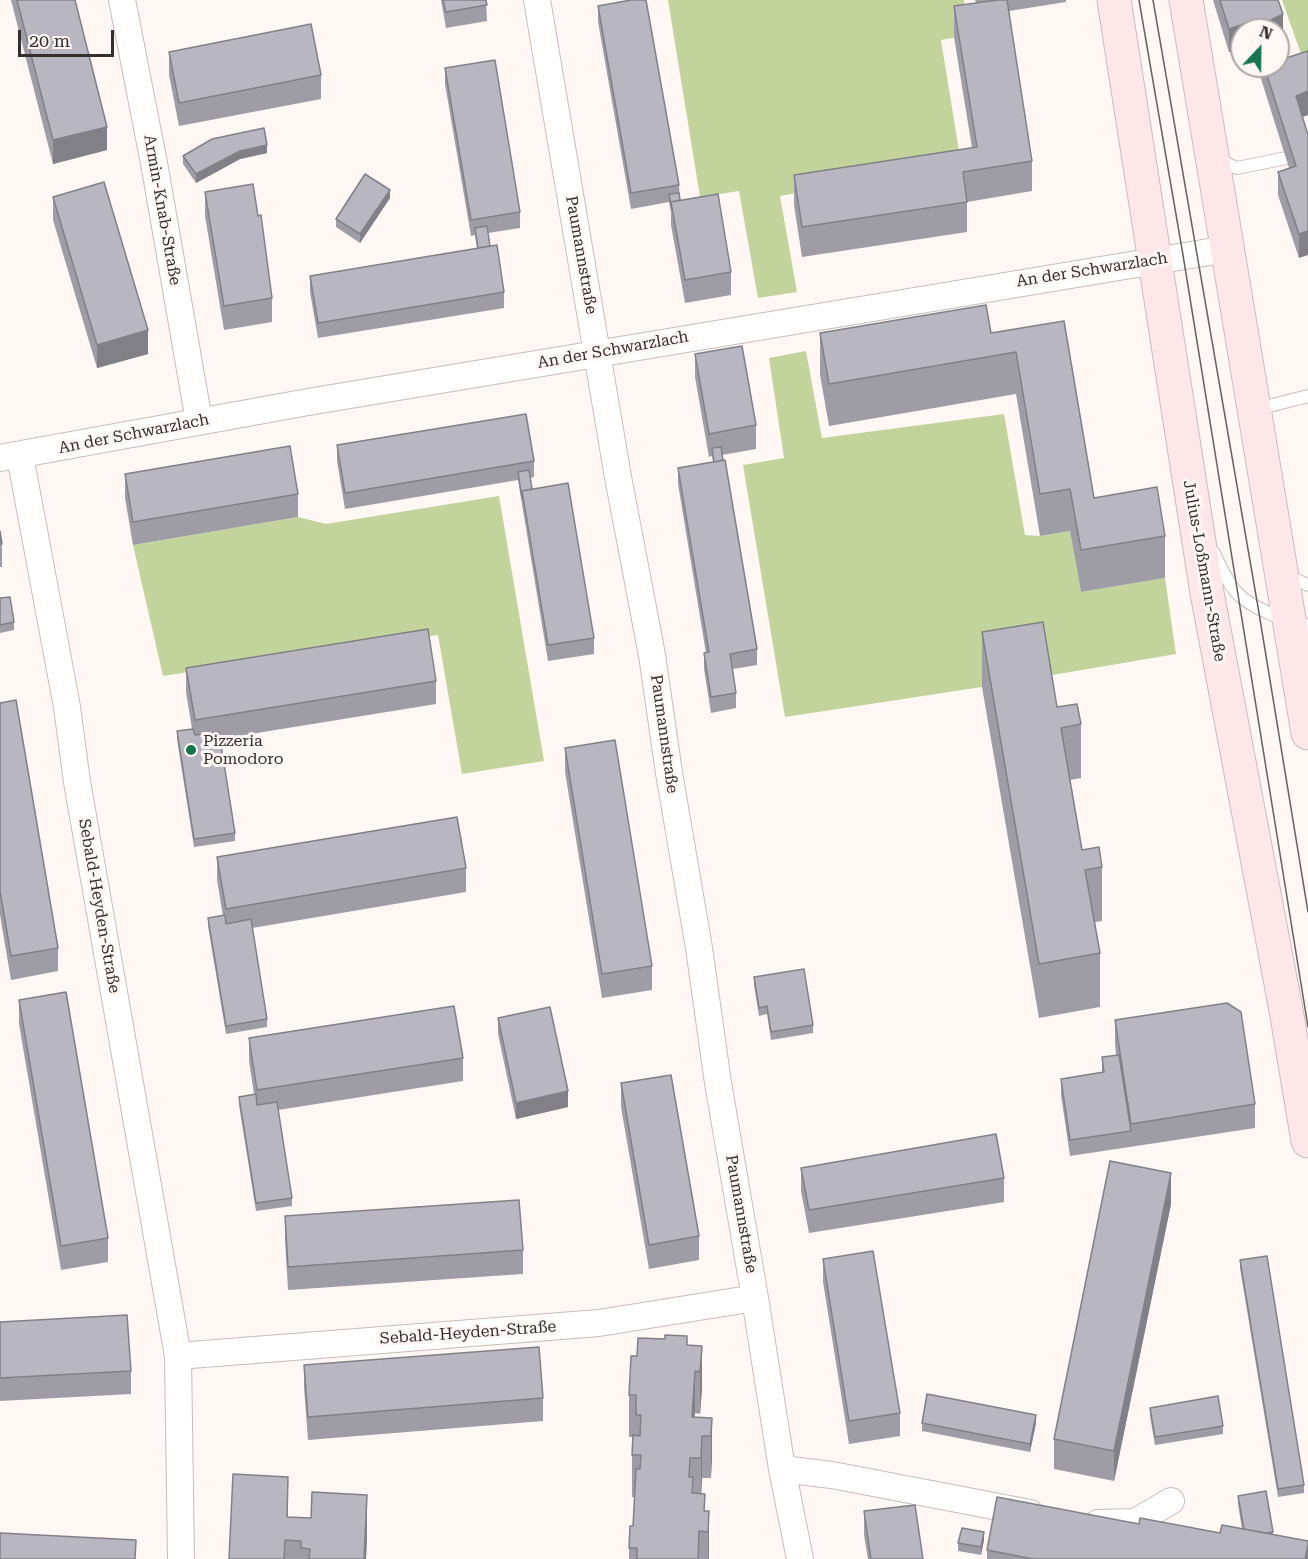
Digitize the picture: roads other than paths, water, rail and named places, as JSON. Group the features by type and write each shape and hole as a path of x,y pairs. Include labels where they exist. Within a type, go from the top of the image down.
{"main road":[{"name":"Julius-Loßmann-Straße","path":"1114,0 1207,593 1286,1010 1308,1141"},
{"path":"1186,0 1252,410 1294,579 1308,733"}],"street":[{"name":"Armin-Knab-Straße","path":"122,0 154,163 199,421"},
{"name":"Paumannstraße","path":"537,0 618,477 652,655 718,1083 782,1469 800,1559"},
{"name":"An der Schwarzlach","path":"10,457 199,421 598,352 1153,259 1227,249"},
{"name":"Sebald-Heyden-Straße","path":"10,457 67,707 77,782 178,1356 181,1559"},
{"name":"Sebald-Heyden-Straße","path":"178,1356 599,1323 755,1298"},
{"path":"782,1469 832,1475 1084,1523 1135,1522 1171,1501"}],"lane":[{"path":"1212,157 1237,168 1286,158"},
{"path":"1252,410 1308,396"},
{"path":"1193,508 1219,565 1237,593 1258,607 1299,624"}],"tram line":[{"path":"1139,0 1183,255 1308,1027"},
{"path":"1153,0 1258,607 1308,912"}],"place":[{"name":"Pizzeria Pomodoro","path":"191,750"}]}
